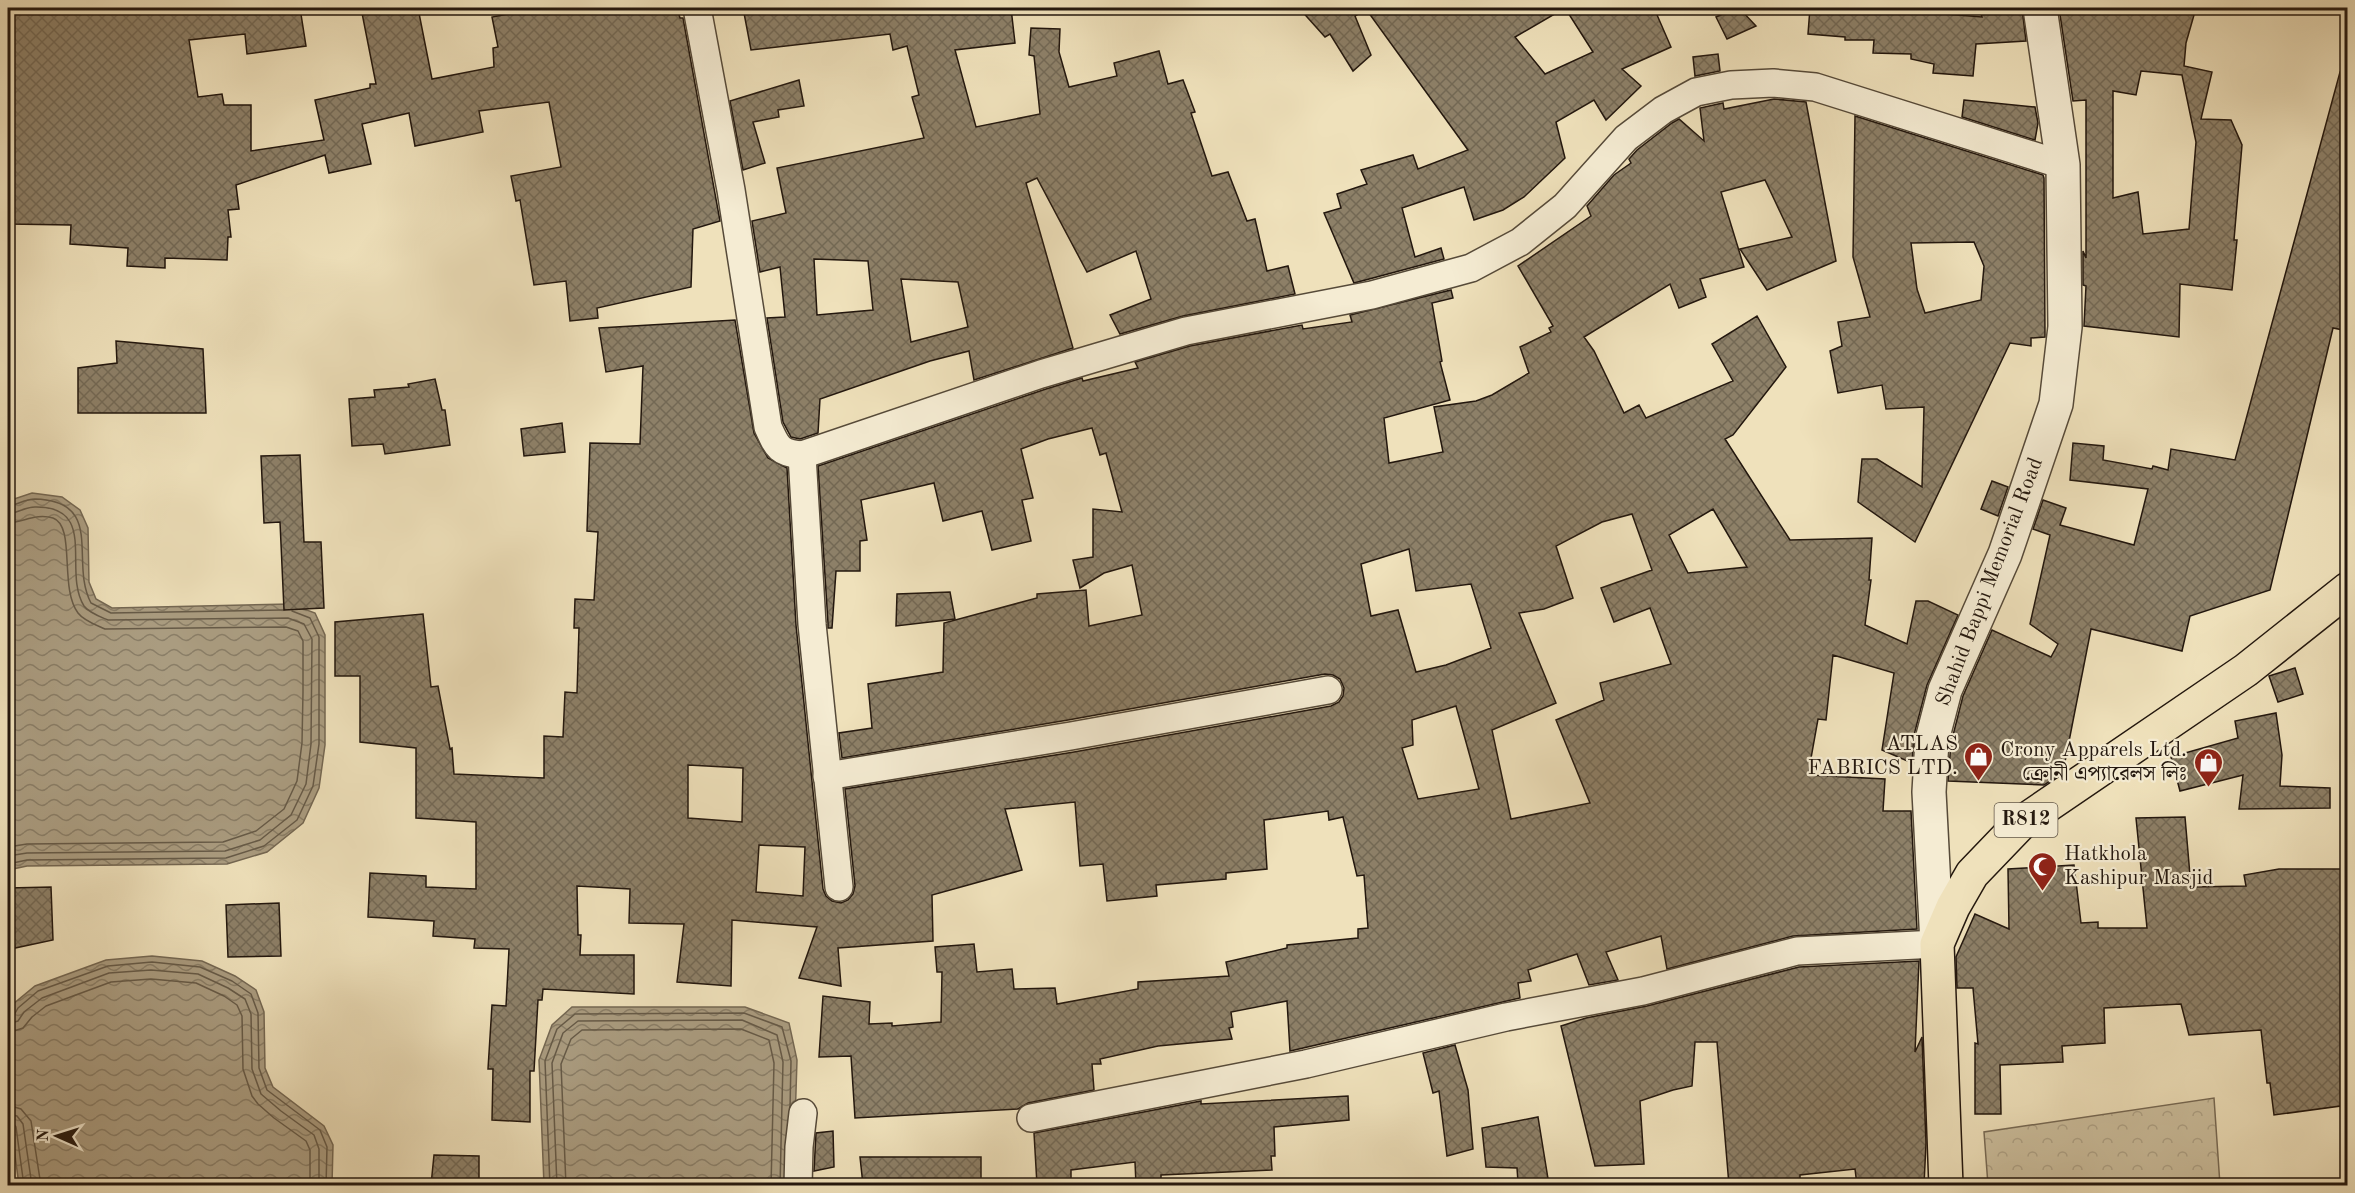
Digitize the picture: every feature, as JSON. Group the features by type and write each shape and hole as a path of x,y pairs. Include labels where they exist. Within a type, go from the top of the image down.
{"main road":[{"name":"R812","path":"1946,1185 1937,944 1953,907 1972,874 2020,824 2246,670 2348,589"}],"street":[{"path":"698,8 731,190 768,427 776,446 787,454 802,455 1041,374 1186,331 1372,295 1470,268 1520,242 1565,206 1626,138 1663,110 1696,92 1731,85 1773,83 1815,87 2063,165"},
{"name":"Shahid Bappi Memorial Road","path":"1937,944 1929,792 1932,740 1945,690 2005,554 2056,404 2065,327 2063,165 2040,8"},
{"path":"802,455 812,624 839,887"},
{"path":"827,776 1071,736 1328,690"},
{"path":"1031,1118 1306,1064 1506,1017 1643,992 1797,951 1937,944"},
{"path":"798,1185 803,1113"}],"green space":[{"path":"2214,1098 2220,1185 1988,1185 1984,1132"}],"water":[{"path":"32,493 62,497 80,510 88,528 89,582 96,599 112,608 291,604 315,613 325,635 325,745 319,788 303,823 267,852 227,864 27,866 8,870 8,501"},
{"path":"152,956 202,961 235,976 256,990 264,1012 265,1068 273,1087 324,1126 333,1145 332,1185 19,1185 8,1104 8,1020 12,1005 35,986 106,960"},
{"path":"572,1007 745,1007 789,1023 797,1060 793,1185 544,1185 539,1060 552,1025"}],"building":[{"path":"8,8 300,8 306,46 247,54 245,34 189,40 198,97 222,94 224,105 251,105 251,151 324,140 315,100 370,88 370,84 376,84 361,8 418,8 432,79 494,67 493,48 498,47 492,17 541,8 677,8 680,18 683,18 720,221 693,229 691,287 597,308 598,318 570,321 566,281 534,285 520,200 516,201 511,176 561,167 549,102 479,111 483,132 415,146 409,113 362,124 371,164 329,173 325,155 236,185 239,209 228,210 231,237 228,237 227,260 165,258 165,268 127,266 128,248 70,244 71,225 8,224"},
{"path":"767,8 1011,8 1015,43 955,50 976,127 1040,114 1034,56 1029,55 1031,28 1060,29 1059,52 1069,87 1117,76 1114,63 1159,51 1168,84 1183,80 1195,112 1191,113 1212,176 1228,172 1247,221 1255,219 1267,271 1288,266 1295,294 1183,316 1120,334 1110,315 1151,299 1136,251 1087,272 1037,178 1026,183 1073,348 974,380 969,351 930,361 820,399 818,433 800,439 791,437 783,422 767,318 785,317 780,267 760,272 752,221 786,213 777,168 924,138 912,97 919,95 907,46 893,50 890,34 751,50 744,13","holes":["814,259 868,261 873,310 817,315","901,279 958,282 968,327 911,342"]},
{"path":"1299,8 1565,8 1654,8 1671,47 1622,69 1641,86 1606,120 1594,100 1556,122 1565,158 1524,197 1503,210 1474,220 1464,187 1402,208 1415,257 1441,248 1444,259 1354,283 1324,213 1341,208 1337,194 1367,184 1361,170 1413,155 1418,169 1468,150 1366,9 1355,16 1371,55 1353,71 1330,34 1325,37","holes":["1565,8 1593,52 1545,74 1515,37"]},
{"path":"1737,8 1756,26 1727,39 1716,17"},
{"path":"1810,8 1919,8 1920,12 1982,17 1979,8 2022,8 2026,41 1976,44 1973,76 1933,73 1934,64 1911,59 1911,54 1873,53 1874,40 1845,40 1845,37 1808,34"},
{"path":"2059,8 2196,8 2186,43 2184,66 2212,72 2201,119 2231,120 2242,145 2232,290 2180,284 2179,337 2084,326 2086,100 2073,101","holes":["2141,71 2182,75 2196,142 2189,229 2143,234 2138,192 2113,198 2113,91 2136,95"]},
{"path":"1718,54 1720,71 1695,76 1693,57"},
{"path":"2340,72 2348,73 2348,331 2333,328 2270,590 2190,616 2182,651 2091,629 2063,772 2044,785 1948,781 1951,743 1963,696 1992,630 2051,657 2058,644 2030,624 2050,535 2033,529 2043,500 2066,508 2060,525 2134,545 2148,489 2070,480 2073,443 2104,446 2103,460 2152,469 2153,466 2168,470 2171,449 2235,460"},
{"path":"799,80 804,106 778,110 779,117 753,122 765,163 743,170 730,101"},
{"path":"1774,99 1806,102 1836,261 1767,290 1740,249 1792,237 1765,180 1721,192 1744,267 1700,279 1706,297 1679,308 1670,284 1584,337 1594,351 1624,413 1639,405 1646,418 1733,381 1712,344 1757,316 1786,367 1733,435 1725,439 1790,540 1872,538 1869,580 1871,580 1865,625 1907,644 1916,601 1928,601 1958,615 1927,685 1914,735 1912,763 1882,750 1894,673 1833,655 1826,720 1818,719 1808,775 1885,779 1883,811 1911,811 1917,929 1793,936 1667,969 1661,936 1606,952 1618,980 1589,985 1577,954 1528,970 1531,981 1518,983 1520,998 1290,1051 1287,1001 1231,1012 1233,1027 1229,1028 1232,1039 1158,1046 1100,1059 1101,1064 1092,1064 1094,1090 1028,1103 1018,1109 855,1118 851,1056 819,1057 823,996 870,1002 869,1024 892,1023 892,1026 941,1022 942,972 937,972 935,947 974,944 977,972 1012,969 1014,989 1055,988 1057,1004 1138,989 1138,982 1229,976 1226,962 1287,948 1287,945 1358,938 1358,929 1368,928 1364,875 1357,876 1343,817 1329,820 1328,811 1264,820 1267,869 1226,873 1226,879 1156,885 1157,896 1107,901 1103,864 1080,866 1075,802 1005,809 1022,870 932,895 933,941 838,948 841,986 799,978 817,927 732,920 731,986 677,982 684,924 629,923 630,889 577,886 578,935 581,935 580,955 634,955 634,994 543,989 542,1000 538,1000 534,1071 530,1071 530,1122 492,1120 493,1069 488,1069 492,1005 506,1006 509,949 474,948 475,939 433,936 434,921 368,917 370,873 426,876 426,887 476,889 476,822 416,818 416,748 360,742 360,676 335,676 335,622 423,614 431,687 438,686 450,749 452,748 454,774 544,778 544,736 563,737 565,692 577,693 579,628 574,628 575,599 594,600 598,532 587,531 590,443 640,444 643,366 606,372 599,328 735,320 754,433 768,458 787,468 796,625 823,889 832,901 841,903 853,894 855,886 845,789 1074,752 1331,706 1339,702 1344,688 1340,679 1325,674 842,758 839,733 872,728 868,684 943,672 944,623 1037,598 1037,594 1086,590 1089,626 1142,615 1132,565 1104,573 1080,588 1073,560 1093,557 1093,509 1122,512 1106,453 1100,455 1092,428 1048,439 1021,449 1033,498 1022,500 1031,541 992,550 982,511 943,521 934,483 861,500 867,540 860,541 860,571 836,571 832,628 828,628 818,466 1046,389 1082,378 1083,381 1138,368 1135,362 1190,346 1302,325 1303,329 1352,322 1350,315 1451,290 1453,298 1432,303 1442,361 1440,362 1450,400 1384,418 1389,463 1443,452 1434,407 1476,401 1492,395 1529,373 1520,347 1551,332 1549,328 1553,326 1518,266 1591,216 1587,206 1614,175 1631,163 1629,159 1637,150 1672,123 1679,119 1704,141 1700,108 1723,103 1724,109","holes":["1713,509 1747,567 1688,573 1669,535","1632,514 1652,570 1601,588 1614,622 1650,608 1671,664 1600,683 1604,700 1556,720 1590,803 1511,819 1492,730 1556,703 1519,613 1544,609 1573,598 1556,546 1602,522","1409,549 1416,591 1471,584 1491,648 1446,665 1416,672 1398,610 1371,616 1361,564","1456,706 1479,789 1418,799 1402,748 1413,745 1412,720","688,765 743,768 742,822 688,818","759,845 805,847 803,896 756,892"]},
{"path":"1964,100 2035,107 2038,123 2035,140 1962,117"},
{"path":"1855,116 2043,175 2045,337 2031,338 2031,346 2010,343 1915,542 1858,502 1862,459 1877,459 1922,487 1924,407 1886,409 1882,385 1838,393 1830,351 1842,346 1838,322 1870,317 1853,257","holes":["1974,242 1984,266 1981,300 1925,313 1917,289 1911,243"]},
{"path":"116,341 203,349 206,413 78,413 78,368 117,363"},
{"path":"435,379 442,410 445,410 450,445 385,454 383,444 352,446 349,399 375,397 374,390 409,387 408,384"},
{"path":"562,423 565,452 524,456 521,429"},
{"path":"300,455 304,542 321,542 324,608 284,610 280,522 264,523 261,456"},
{"path":"1992,481 2008,487 1998,516 1981,509"},
{"path":"950,592 955,619 896,626 897,594"},
{"path":"2295,668 2303,694 2278,702 2269,676"},
{"path":"2276,713 2282,755 2280,786 2330,788 2330,808 2239,809 2243,775 2180,791 2171,757 2238,738 2235,721"},
{"path":"2185,817 2191,887 2246,886 2244,875 2279,869 2341,869 2342,891 2348,890 2348,1105 2274,1115 2270,1083 2267,1083 2261,1030 2189,1035 2181,1004 2104,1008 2105,1043 2062,1046 2063,1062 2000,1065 2001,1114 1975,1114 1975,1043 1978,1044 1973,988 1957,988 1956,957 1975,914 2009,929 2008,869 2074,865 2081,923 2098,922 2098,928 2147,928 2136,818"},
{"path":"51,887 53,940 15,948 8,914 8,888"},
{"path":"279,903 281,956 228,957 226,905"},
{"path":"1919,961 1915,1052 1922,1037 1926,1143 1924,1185 1857,1185 1855,1169 1800,1175 1800,1185 1729,1185 1717,1042 1695,1042 1692,1086 1640,1101 1644,1164 1595,1166 1561,1026 1799,967"},
{"path":"1455,1045 1468,1090 1473,1149 1447,1156 1439,1091 1433,1093 1423,1053"},
{"path":"1348,1096 1349,1120 1274,1127 1275,1156 1271,1156 1272,1170 1161,1175 1161,1185 1136,1185 1135,1162 1071,1170 1071,1185 1037,1185 1034,1133 1201,1101 1201,1104"},
{"path":"1538,1117 1549,1185 1518,1182 1517,1168 1486,1167 1482,1128"},
{"path":"833,1131 834,1167 814,1171 816,1133"},
{"path":"434,1155 479,1156 479,1185 431,1185"},
{"path":"860,1157 981,1157 981,1185 863,1185"}],"place":[{"name":"ATLAS FABRICS LTD.","path":"1979,782"},
{"name":"Crony Apparels Ltd. ক্রোনী এপ্যারেলস লিঃ","path":"2208,788"},
{"name":"Hatkhola Kashipur Masjid","path":"2043,892"}]}
